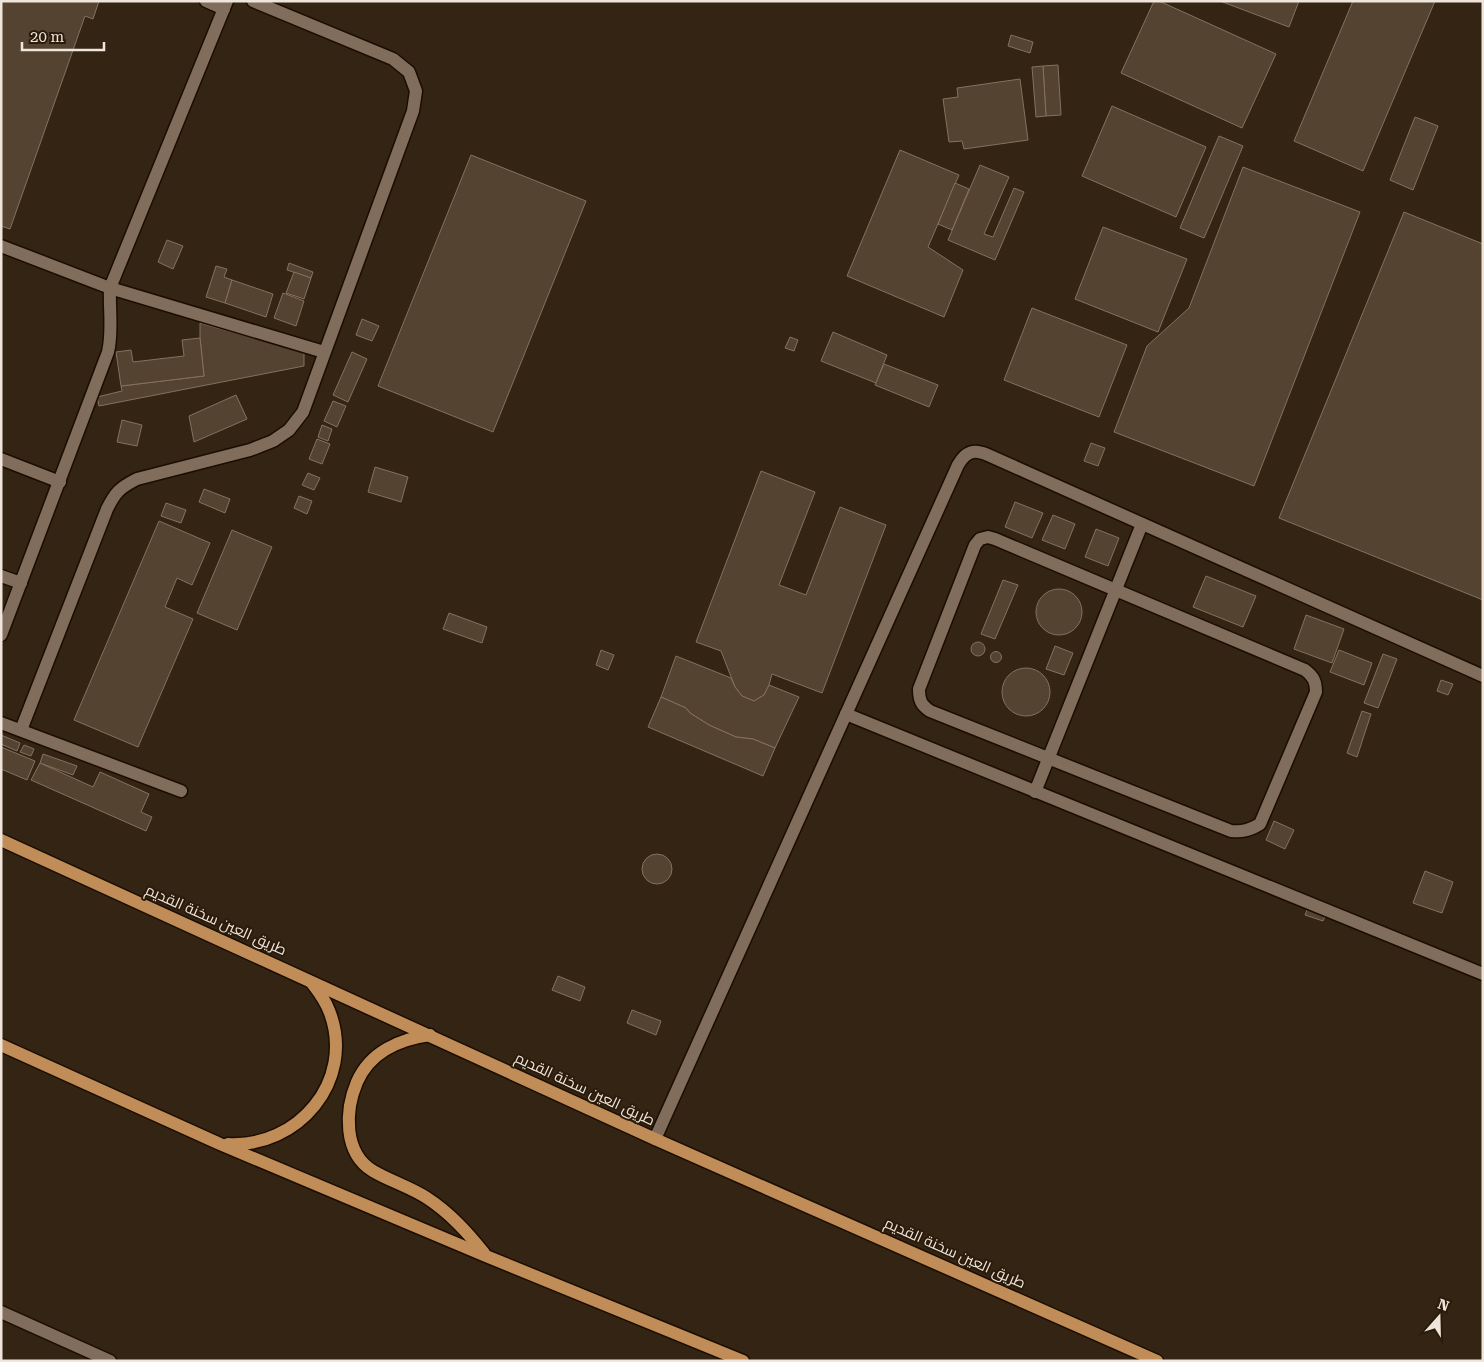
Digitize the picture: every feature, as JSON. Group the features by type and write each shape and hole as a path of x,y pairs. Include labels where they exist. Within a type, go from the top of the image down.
{"main road":[{"name":"طريق العين سخنة القديم","path":"1,840 654,1138 1157,1361"},
{"path":"220,1144 239,1145 258,1142 275,1137 292,1128 318,1102 327,1086 333,1068 335,1050 334,1031 330,1013 322,996 311,981"},
{"path":"430,1035 412,1037 396,1043 381,1052 368,1064 358,1078 352,1094 349,1109 351,1140 357,1155 363,1163 376,1173 404,1185 427,1198 449,1214 486,1256"},
{"path":"1,1045 220,1144 486,1256 743,1361"}],"lane":[{"path":"1,635 108,352 111,338 110,288 225,5 206,1"},
{"path":"21,730 114,494 126,484 137,479 250,450 273,441 288,430 303,412 413,111 416,91 409,72 394,59 253,1"},
{"path":"1,246 110,288 324,352"},
{"path":"654,1138 958,465 963,457 970,452 980,452 1483,676"},
{"path":"1,460 60,482"},
{"path":"1035,792 1142,524"},
{"path":"988,537 995,539 1116,590 1305,670 1312,675 1316,683 1316,692 1260,824 1242,832 1231,831 930,711 922,705 919,689 975,545 980,539 988,537"},
{"path":"1,576 21,583"},
{"path":"846,714 1483,974"},
{"path":"1,723 181,791"},
{"path":"1,1312 110,1361"}],"building":[{"path":"1,1 99,1 93,19 85,16 10,229 1,226"},
{"path":"1154,1 1159,1 1276,54 1242,128 1121,73"},
{"path":"1220,1 1299,1 1289,27"},
{"path":"1353,1 1435,1 1363,171 1294,141"},
{"path":"1011,35 1033,42 1030,53 1008,46"},
{"path":"1058,65 1061,115 1046,116 1043,66"},
{"path":"1043,66 1046,116 1036,117 1032,67"},
{"path":"1020,79 1028,140 964,149 962,141 949,142 943,99 958,97 957,88"},
{"path":"1112,106 1206,147 1176,217 1082,176"},
{"path":"1415,117 1438,126 1413,190 1390,180"},
{"path":"1219,136 1243,146 1204,238 1180,228"},
{"path":"900,150 959,175 928,247 963,270 944,317 847,276"},
{"path":"471,155 586,201 493,432 378,386"},
{"path":"980,165 1009,177 984,234 993,237 1014,188 1024,192 995,260 948,240"},
{"path":"1243,167 1360,212 1254,486 1114,432 1147,346 1189,308"},
{"path":"955,183 969,189 952,230 938,224"},
{"path":"1404,212 1483,244 1483,600 1279,518"},
{"path":"1103,227 1187,259 1158,332 1075,299"},
{"path":"167,240 183,246 173,269 158,262"},
{"path":"289,263 313,272 311,278 287,270"},
{"path":"216,266 227,269 224,277 232,280 225,303 206,297"},
{"path":"294,272 311,278 304,299 286,293"},
{"path":"232,280 273,294 266,317 225,303"},
{"path":"283,293 304,301 296,326 274,318"},
{"path":"1032,308 1127,345 1099,417 1004,380"},
{"path":"362,319 379,326 372,341 356,335"},
{"path":"200,323 304,352 304,366 99,406 97,397 122,391 121,386 204,376"},
{"path":"833,332 887,355 876,383 821,361"},
{"path":"790,337 798,340 794,351 785,348"},
{"path":"200,338 204,376 121,386 116,352 131,350 133,362 184,356 182,340"},
{"path":"352,352 367,359 348,402 333,395"},
{"path":"884,364 938,385 929,407 875,385"},
{"path":"236,395 247,419 194,442 189,416"},
{"path":"333,401 346,406 337,427 324,421"},
{"path":"122,420 142,425 137,446 117,442"},
{"path":"322,425 332,429 328,441 318,437"},
{"path":"317,439 330,444 322,464 309,459"},
{"path":"1091,443 1105,448 1098,466 1084,461"},
{"path":"375,467 408,477 401,502 368,492"},
{"path":"761,471 815,492 779,585 806,595 840,507 886,525 822,693 772,674 764,695 754,701 742,696 735,687 721,651 696,642"},
{"path":"308,473 320,478 314,490 302,485"},
{"path":"204,489 230,499 225,513 199,502"},
{"path":"299,496 312,501 307,514 294,508"},
{"path":"1015,502 1043,513 1032,538 1005,527"},
{"path":"166,503 186,510 181,523 161,516"},
{"path":"1053,515 1075,524 1065,549 1042,540"},
{"path":"159,521 210,543 192,585 177,578 165,607 193,619 138,747 74,720"},
{"path":"1096,529 1119,538 1108,566 1085,557"},
{"path":"232,530 272,547 237,630 197,613"},
{"path":"1206,576 1256,596 1243,627 1193,607"},
{"path":"1003,580 1018,585 995,639 981,634"},
{"path":"1054,589 1064,589 1078,599 1082,612 1078,625 1072,631 1064,635 1054,635 1040,625 1036,617 1036,607 1046,593"},
{"path":"449,613 487,627 482,643 443,629"},
{"path":"1306,615 1344,629 1332,663 1294,649"},
{"path":"975,642 981,642 985,649 981,656 975,656 971,652 971,646"},
{"path":"1055,646 1073,653 1064,675 1046,669"},
{"path":"601,650 614,655 608,670 596,665"},
{"path":"1339,650 1372,663 1364,685 1330,672"},
{"path":"996,651 1002,657 996,663 990,657"},
{"path":"1383,654 1397,659 1378,708 1364,703"},
{"path":"676,656 731,678 742,696 754,701 764,695 769,685 799,697 775,748 753,739 736,737 709,725 690,713 686,708 661,697"},
{"path":"1026,668 1035,670 1043,675 1048,683 1050,692 1048,701 1043,709 1035,714 1026,716 1017,714 1009,709 1004,701 1002,692 1004,683 1009,675 1017,670"},
{"path":"1441,680 1453,684 1448,695 1437,691"},
{"path":"661,697 686,708 690,713 709,725 736,737 753,739 775,748 763,776 648,727"},
{"path":"1362,711 1371,714 1357,757 1347,753"},
{"path":"1,735 20,743 17,751 1,744"},
{"path":"24,745 34,749 31,756 20,752"},
{"path":"1,747 35,761 27,780 1,769"},
{"path":"43,754 77,766 73,775 40,763"},
{"path":"40,763 93,787 100,772 149,794 141,812 152,817 146,831 31,780"},
{"path":"1274,821 1294,830 1285,849 1266,840"},
{"path":"657,854 668,858 672,869 668,880 657,884 646,880 642,869 646,858"},
{"path":"1425,871 1453,882 1442,913 1413,903"},
{"path":"1309,905 1327,912 1323,921 1305,915"},
{"path":"558,976 585,987 580,1001 552,990"},
{"path":"632,1010 661,1021 656,1035 627,1023"}]}
